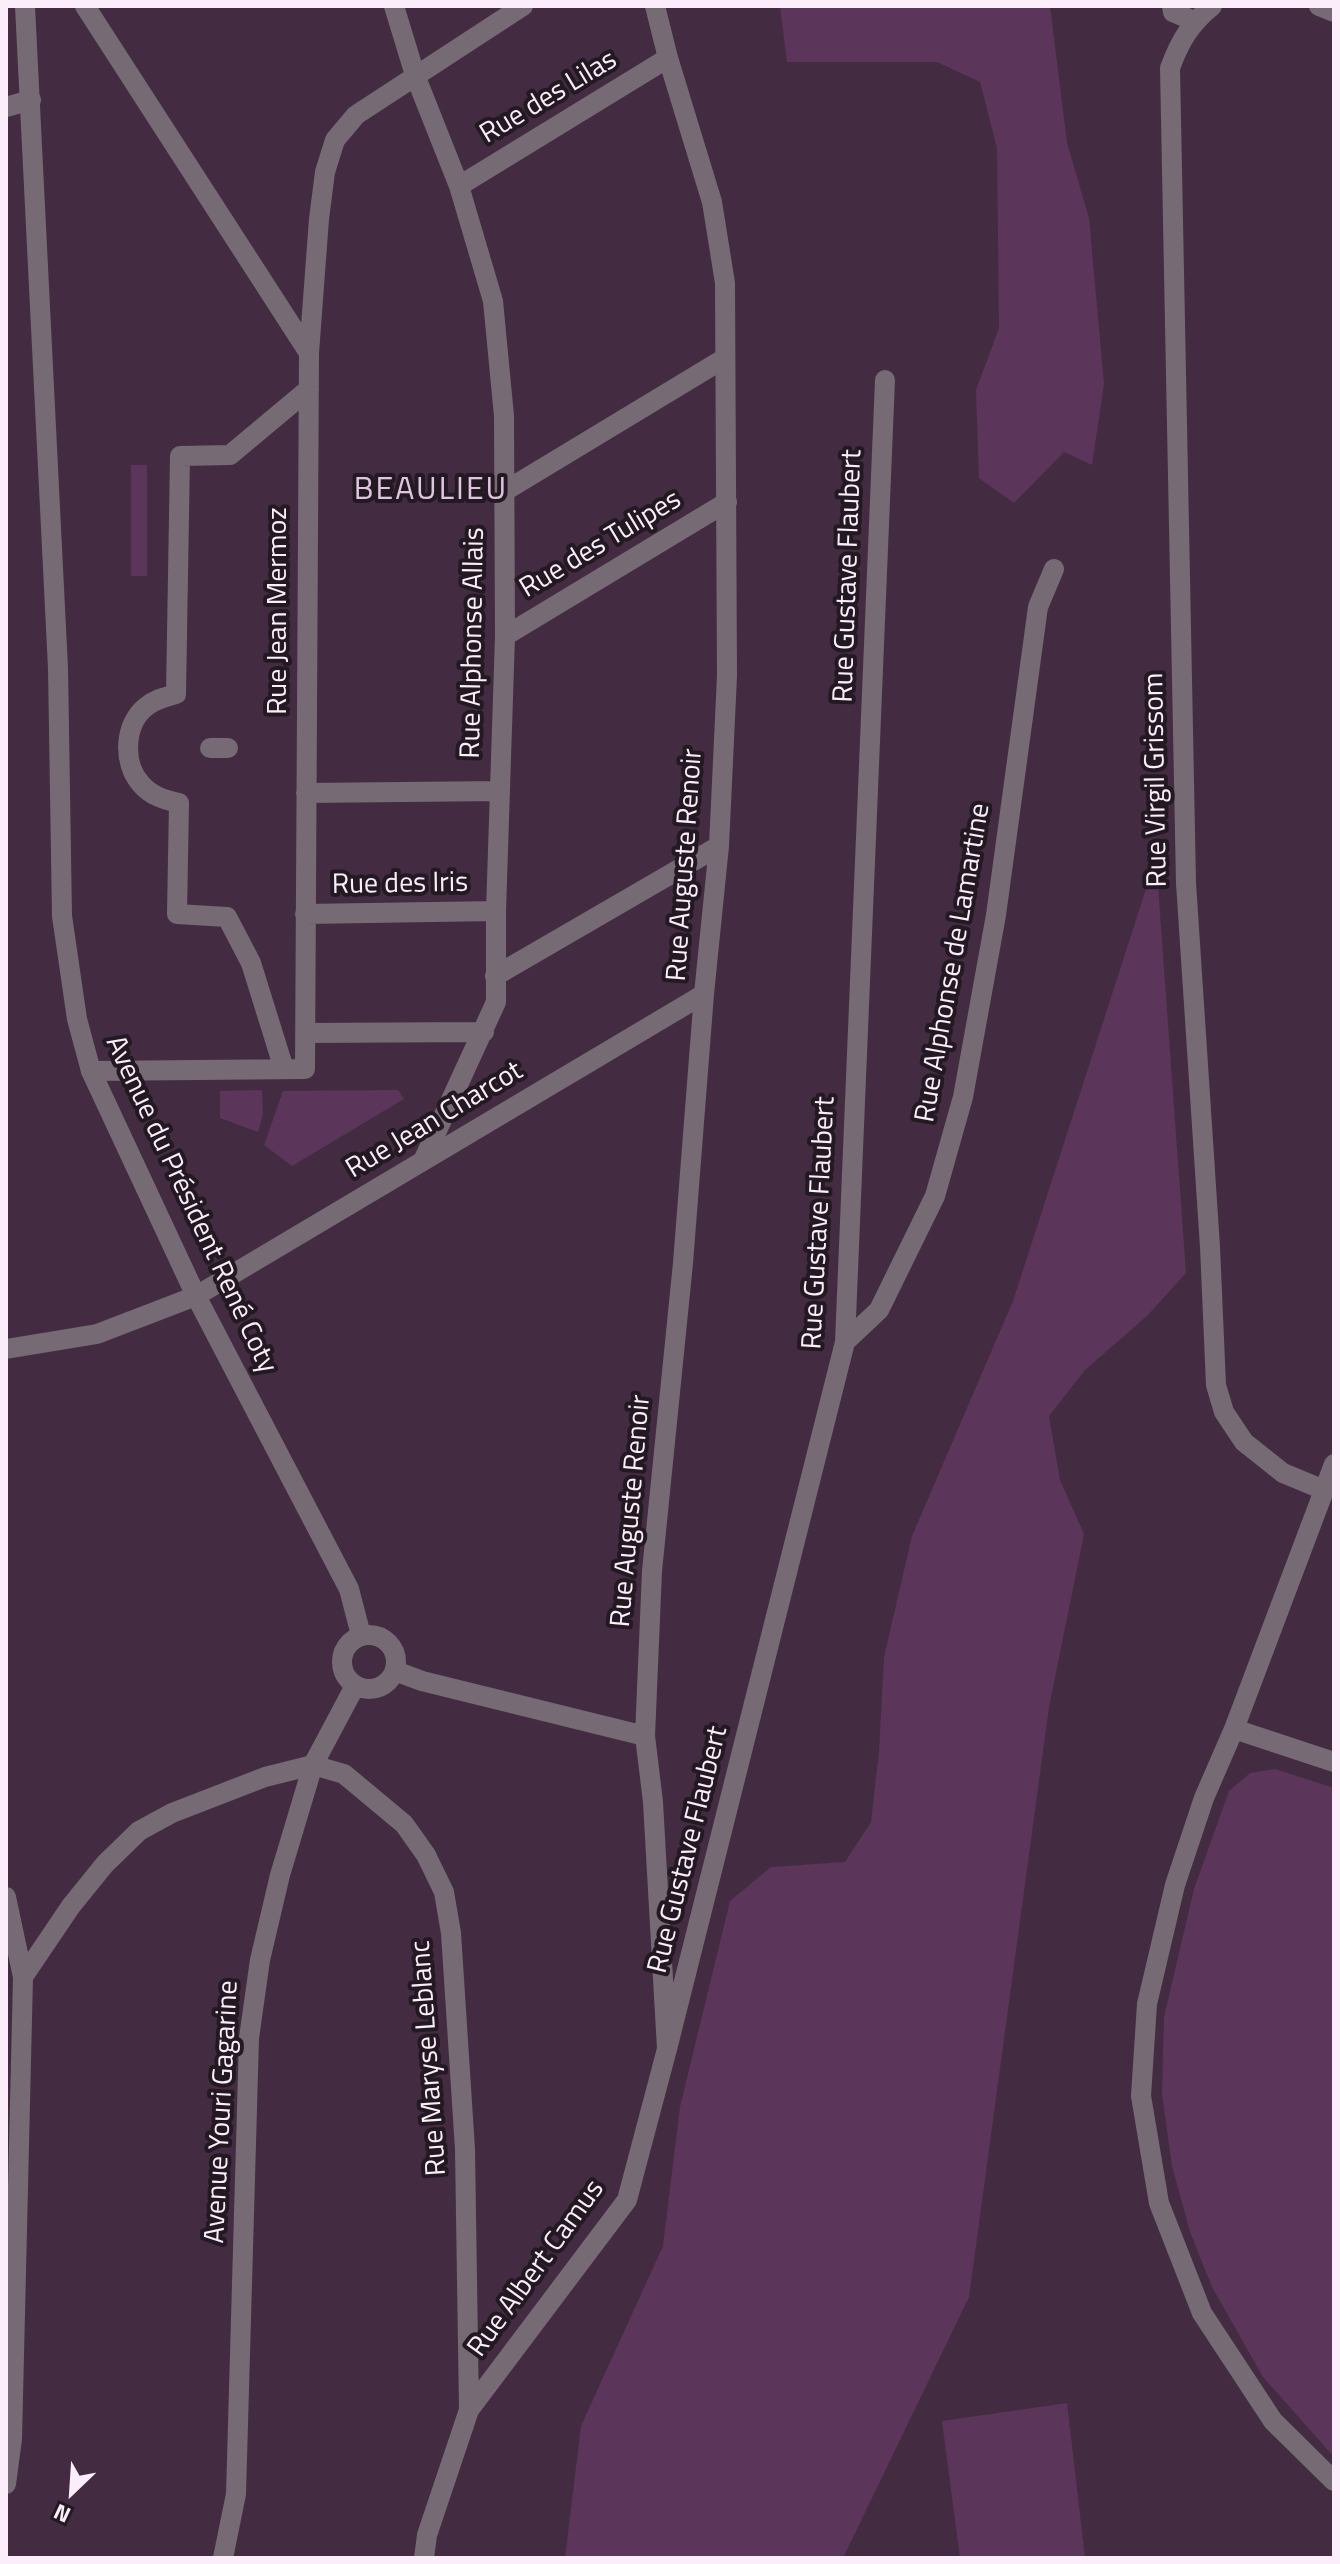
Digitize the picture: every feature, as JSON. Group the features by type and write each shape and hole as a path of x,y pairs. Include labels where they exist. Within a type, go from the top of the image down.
{"street":[{"name":"Avenue du Président René Coty","path":"25,6 58,668 62,916 77,1019 91,1071 196,1296 349,1589 361,1635"},
{"path":"85,6 309,353"},
{"name":"Rue Alphonse Allais","path":"394,6 415,75 459,186 493,301 504,416 505,636 496,1002 423,1161"},
{"name":"Rue Jean Mermoz","path":"284,1069 305,1069 309,353 325,172 335,140 356,115 523,6"},
{"name":"Rue Auguste Renoir","path":"645,1736 652,1571 683,1263 719,846 727,676 725,283 712,202 655,6"},
{"path":"1172,6 1173,12 1194,21"},
{"name":"Rue Virgil Grissom","path":"1212,6 1194,21 1179,42 1170,68 1186,883 1216,1385 1224,1412 1244,1442 1283,1473 1324,1490"},
{"path":"1319,6 1334,12"},
{"name":"Rue des Lilas","path":"459,186 668,58"},
{"path":"6,107 31,100"},
{"path":"505,491 725,358"},
{"name":"Rue Gustave Flaubert","path":"667,2049 845,1342 885,380"},
{"path":"91,1071 284,1069 251,963 227,917 177,914 179,803 153,794 140,784 128,756 129,734 139,714 147,706 176,694 180,456 230,455 309,389"},
{"name":"Rue des Tulipes","path":"505,636 727,502"},
{"name":"Rue Alphonse de Lamartine","path":"845,1342 879,1310 935,1196 963,1097 998,899 1038,607 1054,569"},
{"path":"306,793 499,791"},
{"path":"495,976 719,846"},
{"name":"Rue des Iris","path":"305,914 496,911"},
{"name":"Rue Jean Charcot","path":"6,1349 97,1334 196,1296 704,994"},
{"path":"305,1033 484,1032"},
{"path":"1334,1464 1234,1729 1204,1798 1175,1885 1147,2004 1141,2096 1159,2203 1202,2313 1273,2421 1334,2481"},
{"path":"361,1635 376,1635 389,1643 396,1656 395,1671 386,1684 378,1687 355,1686 344,1674 341,1658 348,1644 361,1635"},
{"path":"395,1671 422,1681 645,1736"},
{"name":"Avenue Youri Gagarine","path":"223,2558 236,2494 249,2038 260,1960 273,1903 313,1765 355,1686"},
{"path":"1234,1729 1334,1762"},
{"name":"Rue Albert Camus","path":"424,2558 427,2535 469,2410 627,2200 667,2049 653,1802 645,1736"},
{"path":"23,1977 71,1906 105,1864 139,1831 198,1802 265,1777 313,1765"},
{"name":"Rue Maryse Leblanc","path":"313,1765 344,1774 404,1824 426,1855 444,1892 451,1933 465,2149 469,2410"},
{"path":"6,1897 23,1977 12,2439 6,2484"}],"shaded area":[{"path":"780,6 1050,6 1067,143 1089,218 1104,384 1092,465 1064,452 1014,503 979,478 976,390 999,328 997,148 980,82 937,62 787,62"},
{"path":"131,465 147,465 147,576 131,576"},
{"path":"1156,858 1186,1273 1147,1316 1085,1370 1049,1416 1060,1480 1084,1534 1049,1707 969,2297 843,2558 565,2558 581,2426 663,2246 680,2107 730,1901 771,1867 845,1862 871,1822 879,1752 884,1657 912,1536 1013,1301"},
{"path":"262,1090 263,1114 258,1132 220,1118 220,1091"},
{"path":"398,1090 404,1099 292,1166 264,1145 283,1091"},
{"path":"1275,1769 1334,1788 1334,2457 1263,2377 1212,2287 1190,2232 1172,2166 1162,2094 1164,2017 1194,1889 1229,1791 1250,1773"},
{"path":"1067,2403 1085,2558 960,2558 942,2421"}],"district":[{"name":"BEAULIEU","path":"431,491"}]}
